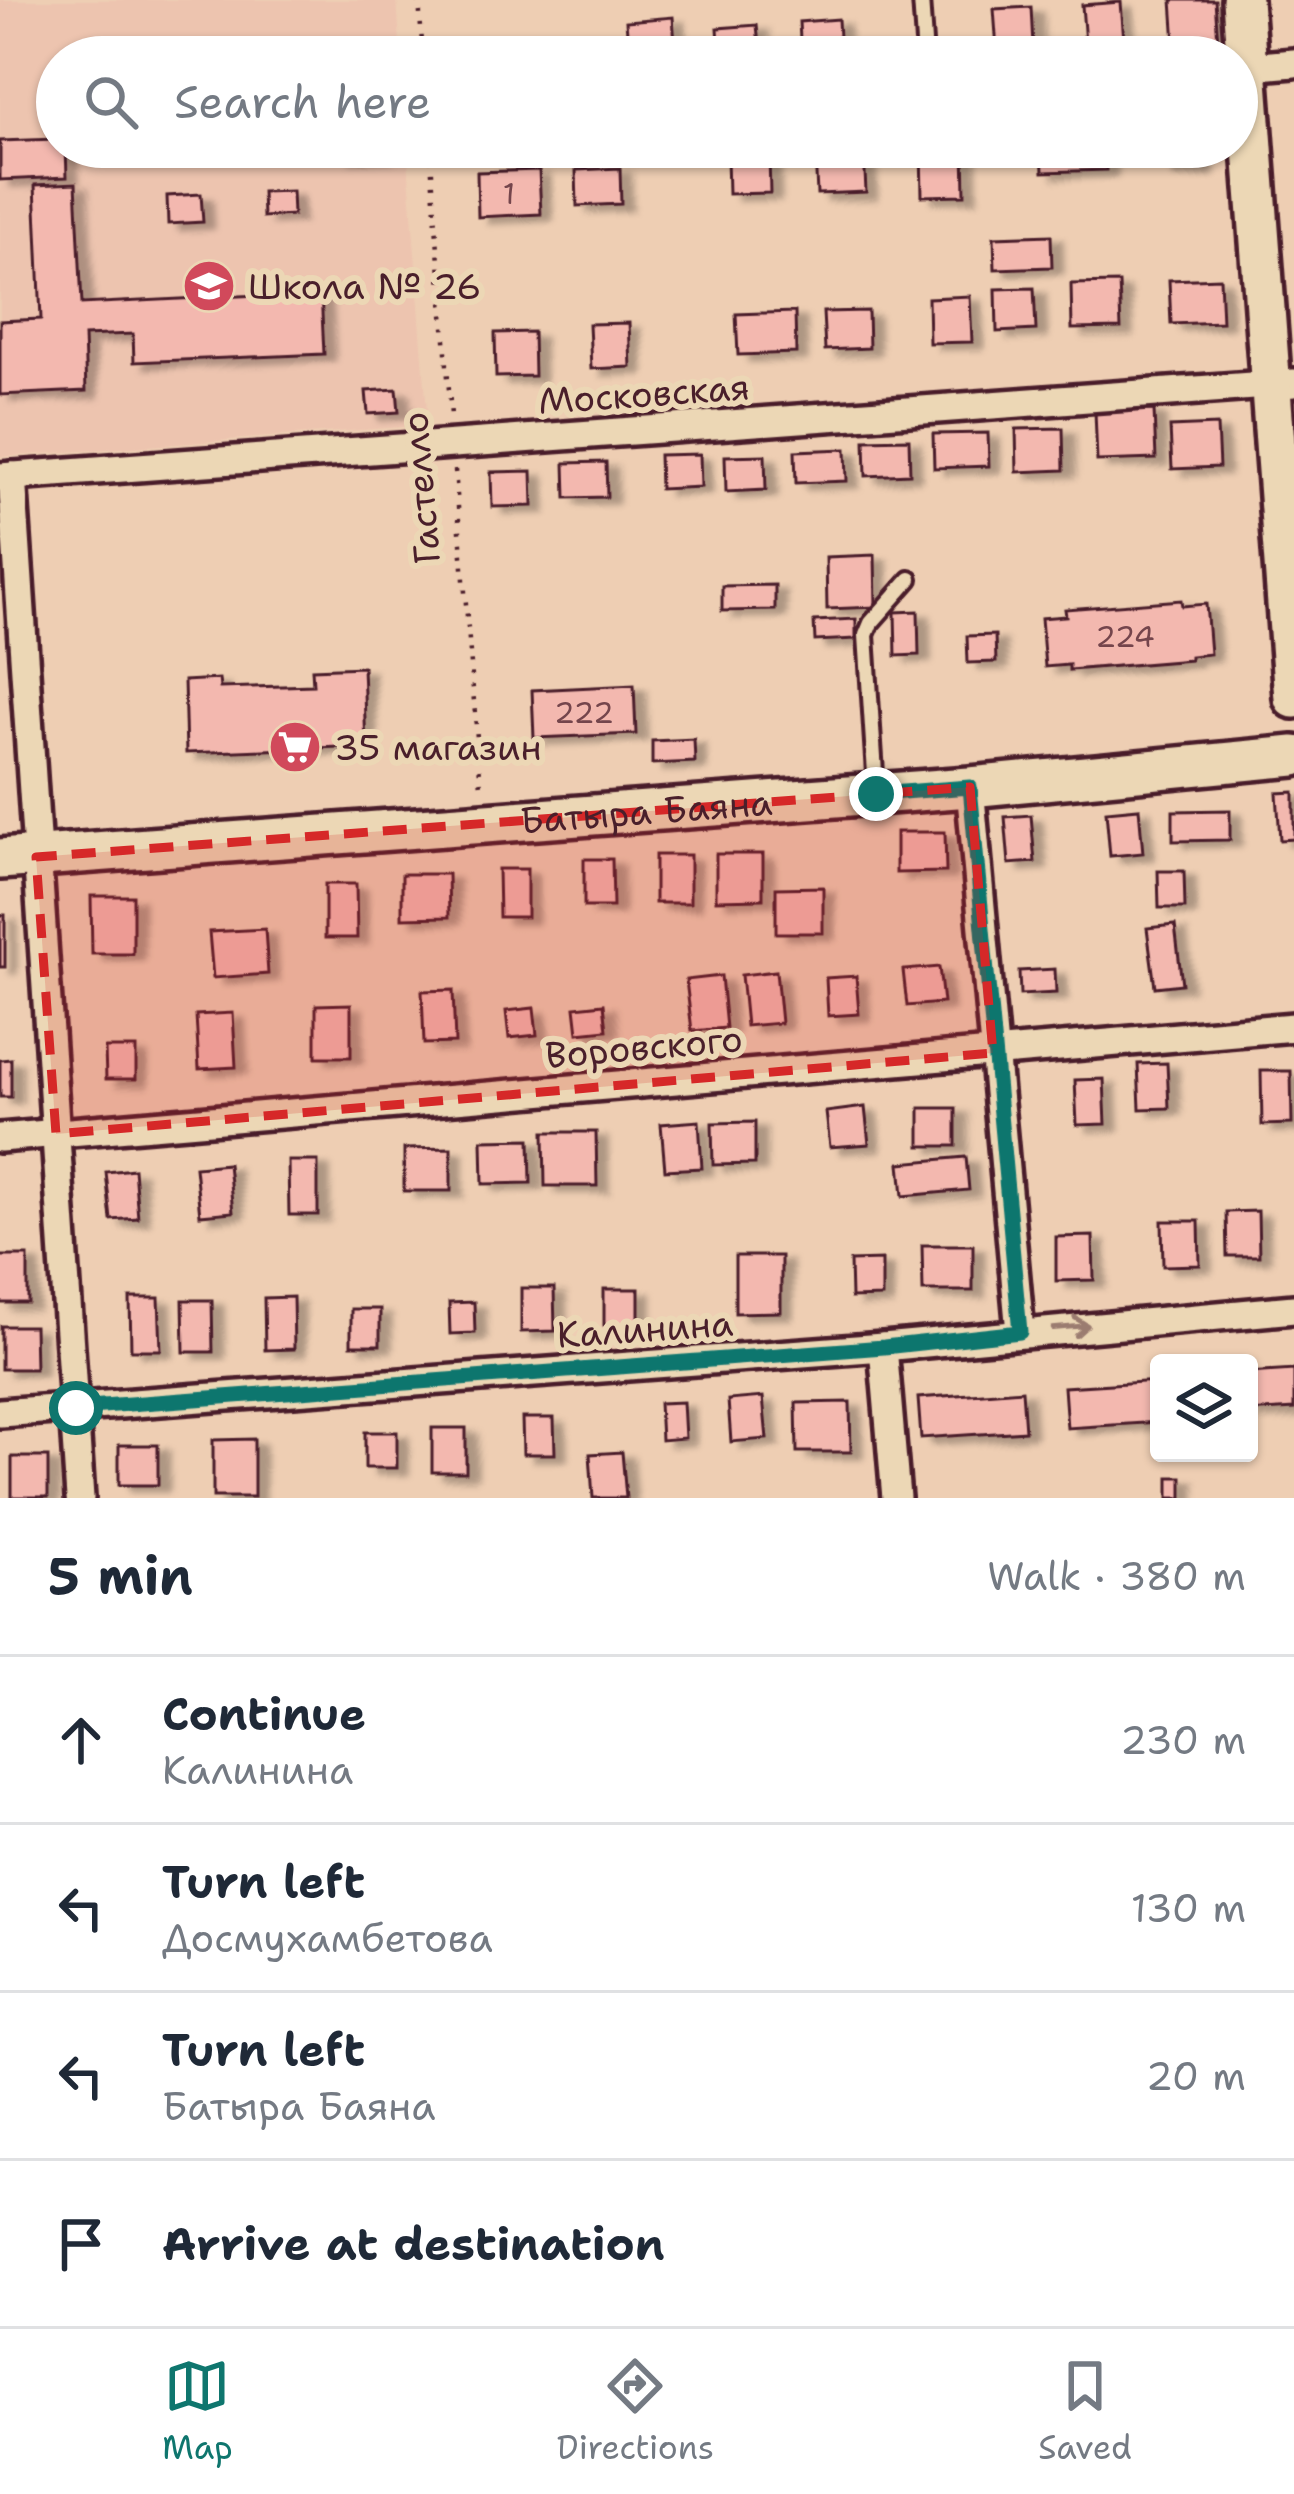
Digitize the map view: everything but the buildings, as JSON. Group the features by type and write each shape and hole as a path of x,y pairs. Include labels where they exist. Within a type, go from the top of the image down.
{"street":[{"path":"1242,0 1242,36"},
{"path":"1258,66 1294,63"},
{"path":"1255,168 1282,383 1294,698"},
{"name":"Московская","path":"6,477 1282,383"},
{"path":"6,477 18,858 56,1134 80,1498"},
{"name":"Батыра Баяна","path":"18,858 970,787 1294,756"},
{"path":"970,787 1020,1332"},
{"name":"Воровского","path":"0,1138 1294,1027"},
{"name":"Калинина","path":"0,1413 884,1347 1294,1309"},
{"path":"884,1347 896,1498"}],"lane":[{"path":"921,0 924,36"},
{"path":"876,794 866,635 910,579"}],"path":[{"path":"419,0 422,36"},
{"name":"Гастелло","path":"432,168 484,823"}],"highlighted area":[{"path":"970,787 993,1053 56,1134 36,857"}],"shaded area":[{"name":"Школа № 26","path":"0,0 397,0 400,36 36,36 36,168 409,168 428,425 0,457"}],"place":[{"name":"Школа № 26","path":"209,286"},
{"name":"35 магазин","path":"295,747"}],"route":[{"path":"76,1408 884,1347 1020,1332 970,787 876,794"}]}
